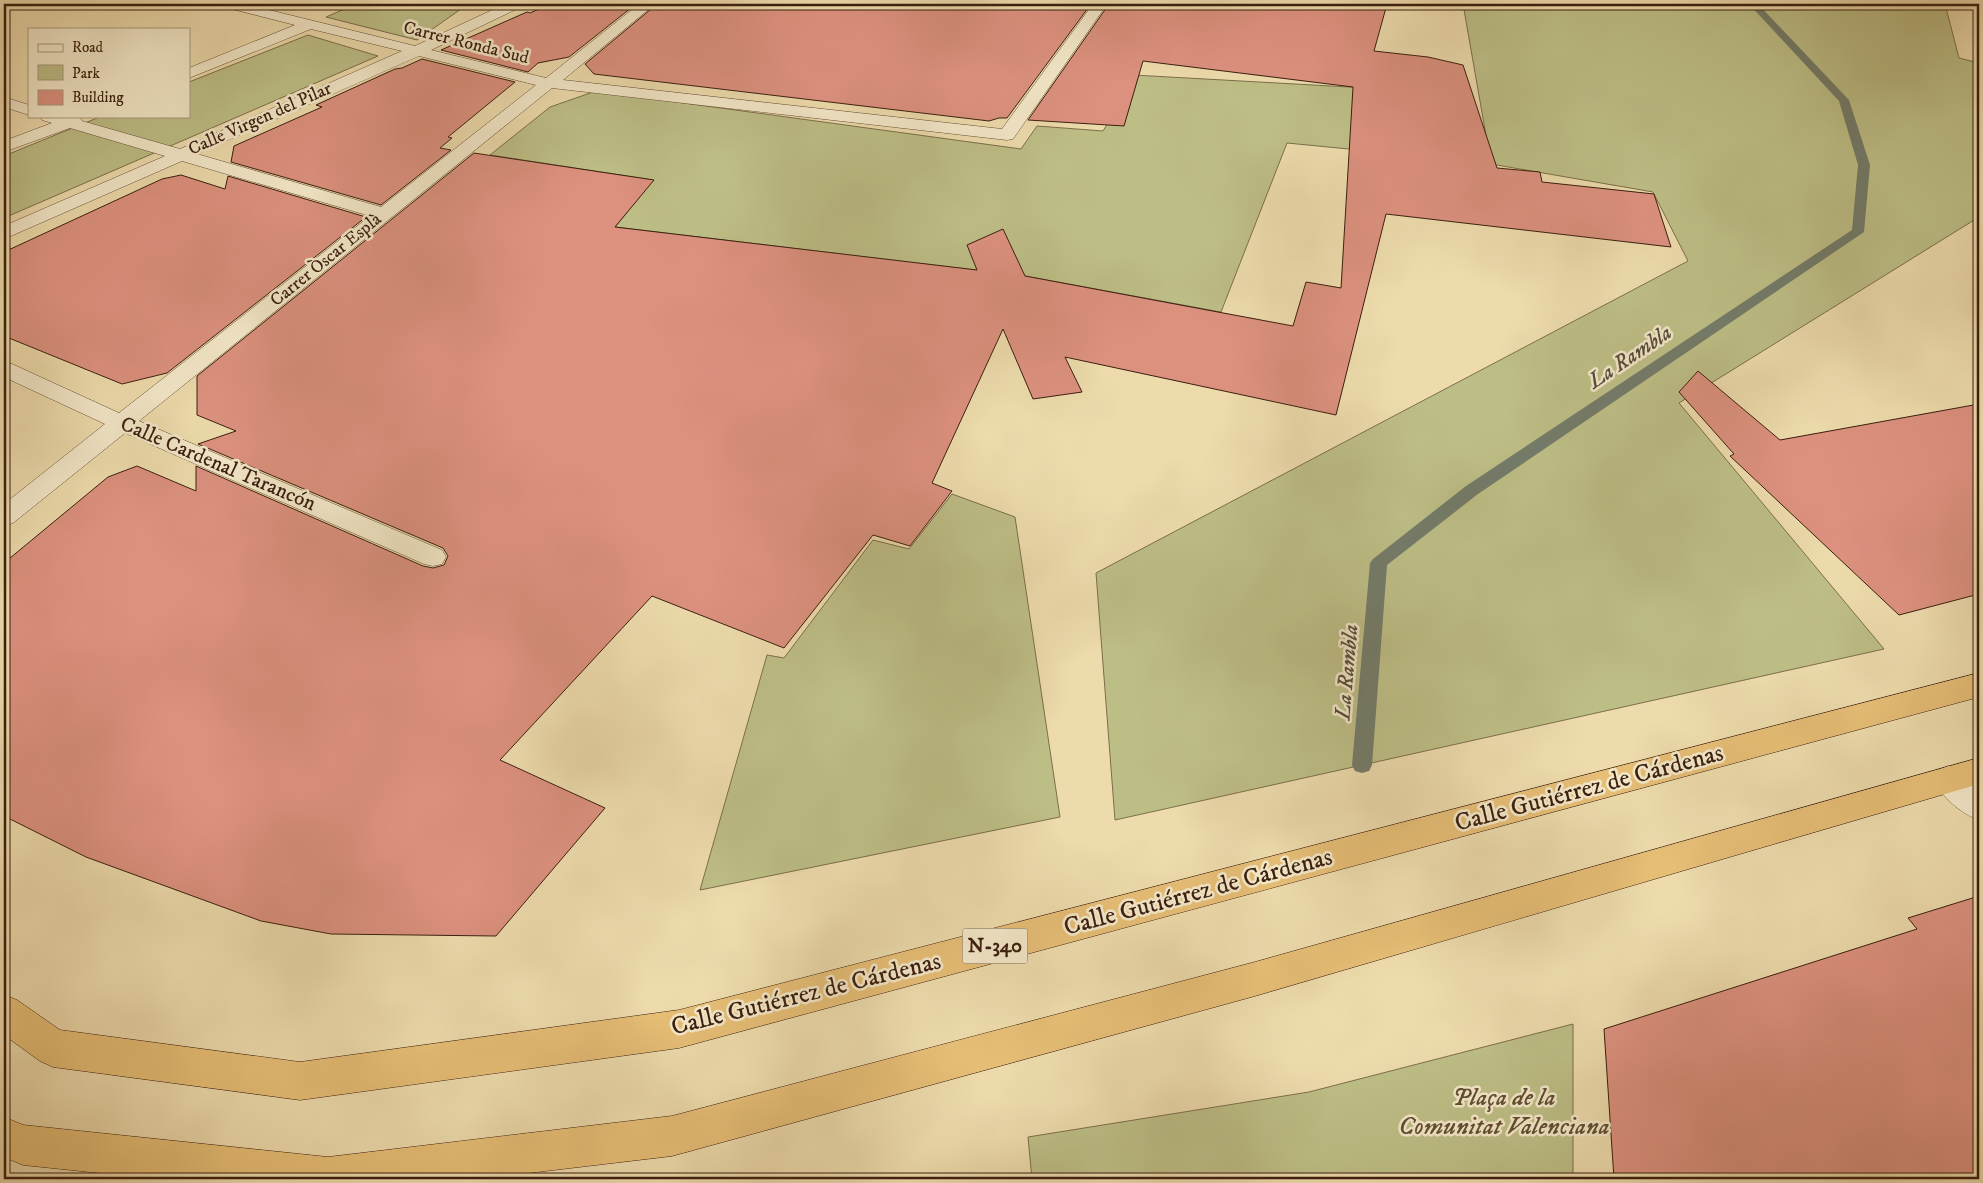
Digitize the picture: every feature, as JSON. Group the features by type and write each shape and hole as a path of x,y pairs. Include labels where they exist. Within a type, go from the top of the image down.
{"highway":[{"name":"Calle Gutiérrez de Cárdenas","path":"4,1014 53,1048 300,1081 679,1029 1979,685"},
{"path":"4,1137 23,1145 328,1177 672,1136 1255,980 1964,775"}],"street":[{"name":"Carrer Ronda Sud","path":"229,4 548,83 1007,135 1100,4"},
{"path":"416,51 481,4"},
{"name":"Calle Virgen del Pilar","path":"4,233 179,154 416,51 516,4"},
{"name":"Carrer Òscar Esplà","path":"4,517 648,4"},
{"path":"190,73 310,24"},
{"path":"4,102 28,110"},
{"path":"4,148 75,119 179,154 384,214"},
{"name":"Calle Cardenal Tarancón","path":"4,369 122,423 433,557"},
{"path":"1964,775 1979,806"}],"green space":[{"path":"356,4 468,4 417,40 326,17"},
{"path":"1463,4 1945,4 1959,58 1979,63 1979,217 1679,403 1884,649 1115,820 1096,573 1688,261 1653,192 1491,164"},
{"path":"308,35 378,56 4,218 4,156 97,118 190,118 190,82"},
{"path":"1079,72 1367,88 1359,150 1287,143 1221,312 1025,276 615,227 653,180 490,155 550,107 596,91 1021,149 1037,126 1103,131 1129,89"},
{"path":"952,494 1015,517 1060,817 700,890 767,655 784,658 873,540 909,549"},
{"name":"Plaça de la Comunitat Valenciana","path":"1573,1024 1573,1179 1032,1179 1028,1137 1309,1092"}],"building":[{"path":"550,4 636,4 569,57 538,63 528,72 441,50 527,12 530,13"},
{"path":"657,4 1091,4 1007,118 989,121 594,74 585,64"},
{"path":"1109,4 1387,4 1374,51 1428,57 1463,65 1497,168 1540,172 1542,182 1654,194 1671,247 1386,214 1336,415 1065,357 1082,392 1033,399 1003,329 932,483 952,491 910,546 873,535 784,648 652,596 500,760 605,808 496,936 331,934 261,921 86,857 4,816 4,563 108,477 137,466 196,491 196,466 423,566 433,568 444,565 448,556 443,548 198,444 236,431 197,415 197,376 474,153 654,180 615,227 977,270 967,245 1003,229 1025,276 1293,326 1306,282 1341,288 1353,87 1143,61 1124,126 1028,120"},
{"path":"422,59 515,82 448,137 452,138 440,148 451,150 381,205 231,162 234,146 322,107 316,105 395,69"},
{"path":"181,175 225,189 228,176 366,217 167,373 122,384 4,336 4,252 162,179"},
{"path":"1698,371 1780,440 1979,404 1979,594 1899,615 1730,456 1734,454 1679,392"},
{"path":"1979,896 1979,1179 1614,1179 1604,1029 1917,929 1908,918"}],"waterway":[{"name":"La Rambla","path":"1362,765 1379,563 1472,490 1858,232 1864,165 1844,100 1753,4"}]}
